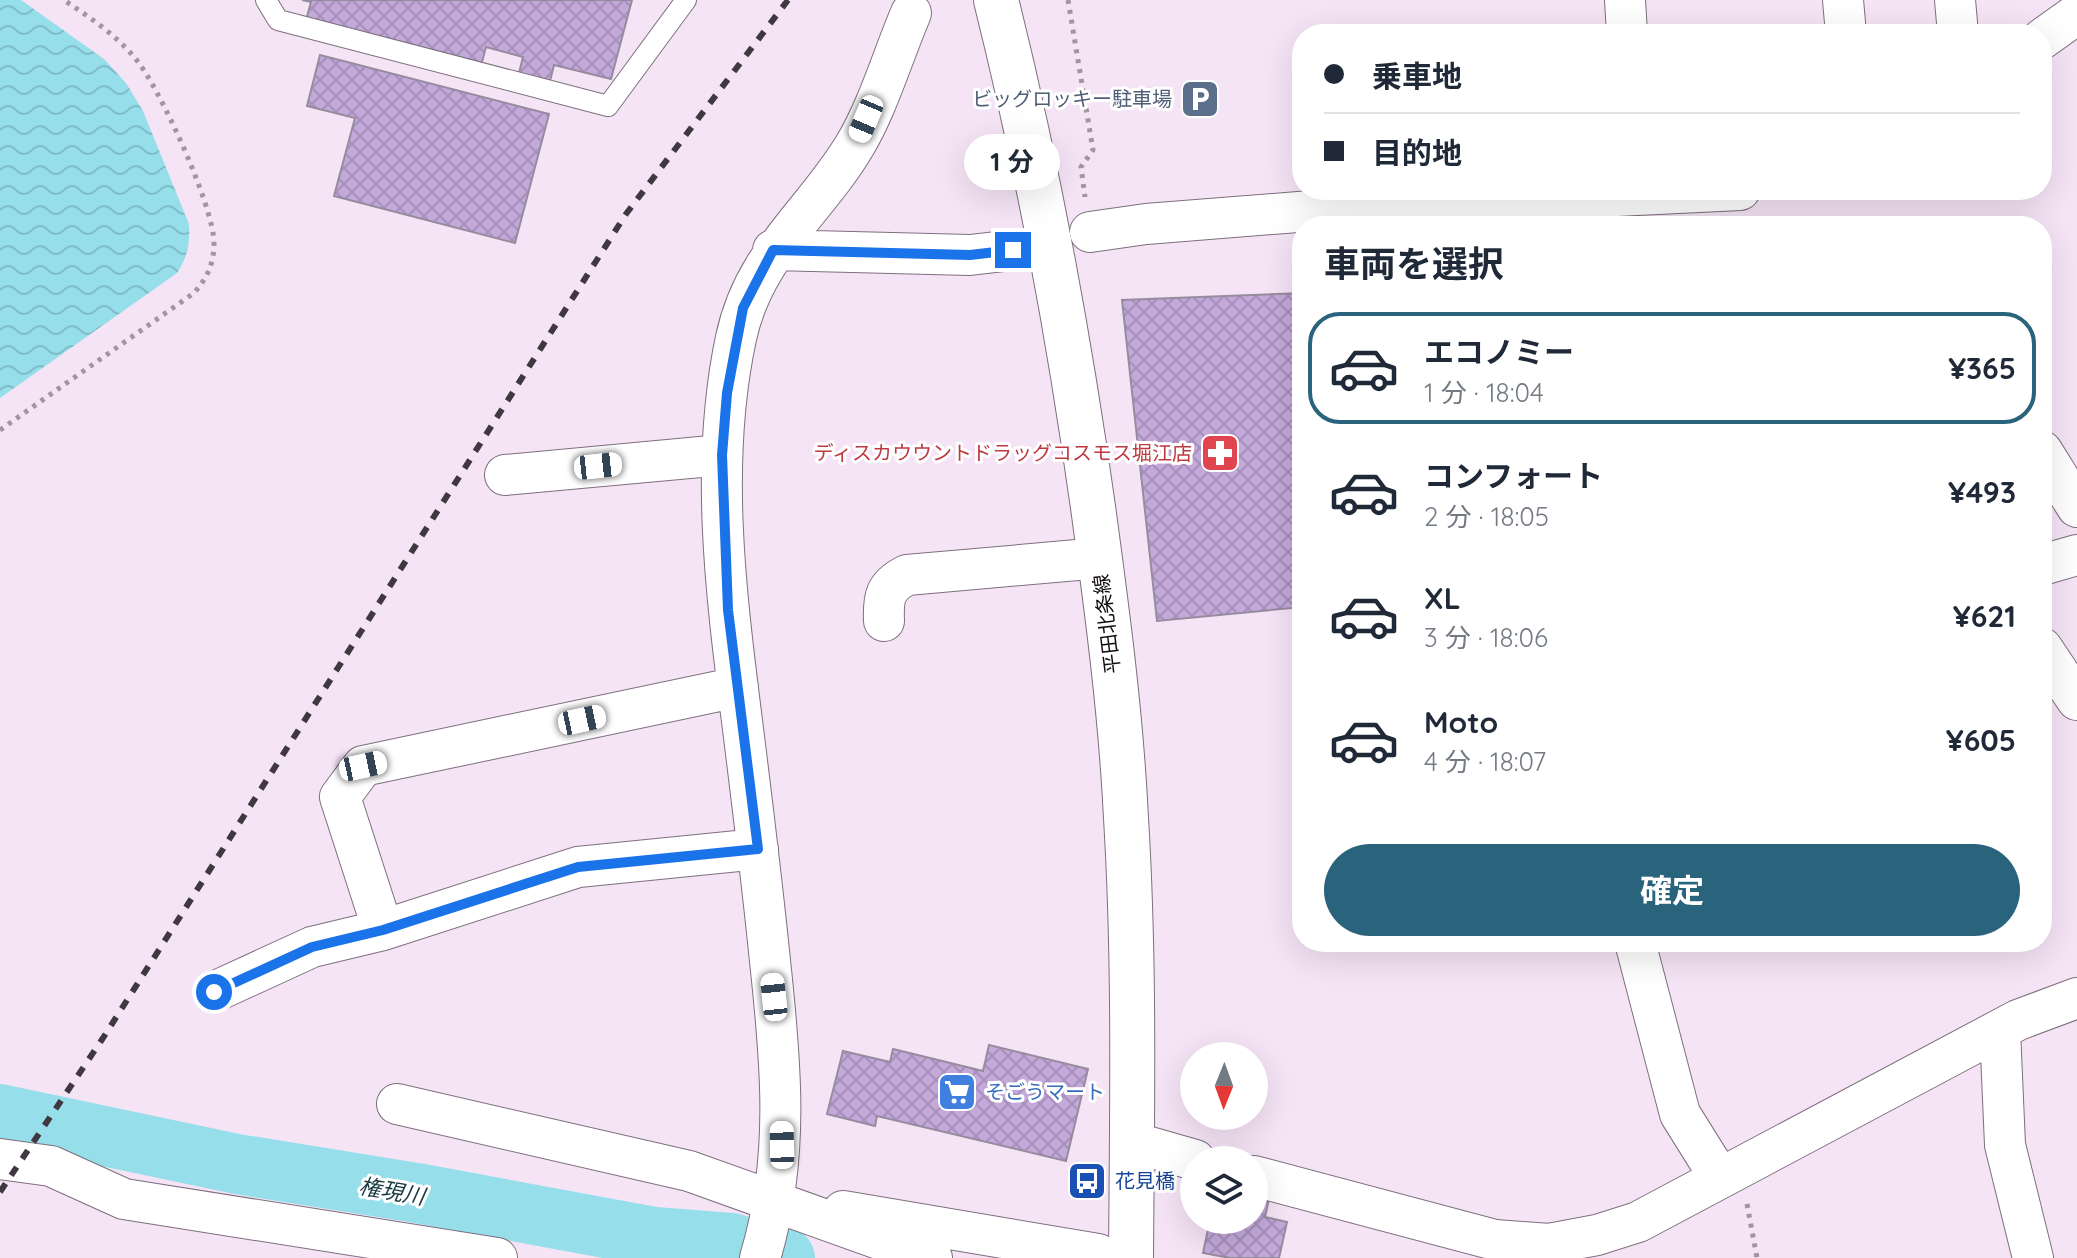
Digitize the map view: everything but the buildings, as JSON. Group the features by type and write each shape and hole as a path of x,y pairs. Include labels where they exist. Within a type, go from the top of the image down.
{"main road":[{"name":"平田北条線","path":"996,0 1021,101 1054,262 1100,558 1126,815 1134,1056 1132,1142 1115,1256"}],"street":[{"path":"1625,0 1626,24"},
{"path":"1843,0 1845,24"},
{"path":"1955,0 1957,24"},
{"path":"768,1230 782,1145 780,1057 723,547 722,455 727,393 743,308 773,250 855,145 911,13"},
{"path":"2052,32 2077,14"},
{"path":"1088,218 1146,224 1505,200"},
{"path":"1696,200 1723,203"},
{"path":"773,250 970,255 1013,250"},
{"path":"505,475 722,455"},
{"path":"2052,467 2077,507"},
{"path":"2052,562 2077,555"},
{"path":"884,621 883,596 893,582 907,575 1100,558"},
{"path":"2052,663 2077,700"},
{"path":"383,930 340,797 363,766 738,687"},
{"path":"214,992 312,947 383,930 578,867 758,849"},
{"path":"1638,952 1680,1114 1730,1173"},
{"path":"1492,1258 1597,1235 1638,1222 2000,1030 2077,998"},
{"path":"2000,1030 2005,1145 2033,1258"},
{"path":"397,1104 689,1171 768,1230 932,1258"},
{"path":"1132,1142 1180,1156"},
{"path":"0,1159 51,1166 124,1199 497,1258"},
{"path":"1268,1180 1495,1240 1549,1244"},
{"path":"768,1230 878,1214 1115,1256"}],"lane":[{"path":"266,0 278,20 608,106 686,0"}],"path":[{"path":"0,430 17,414 194,293 207,279 212,261 214,242 206,208 157,90 119,41 64,0"},
{"path":"1068,0 1093,150 1081,167 1088,218"},
{"path":"1730,1173 1757,1258"}],"water":[{"path":"0,0 21,0 104,59 126,83 143,111 189,224 189,244 177,273 0,398"}],"waterway":[{"name":"権現川","path":"0,1114 237,1164 417,1193 654,1237 731,1243 785,1258"}],"railway":[{"path":"0,1192 103,1038 626,214 788,0"}],"place":[{"name":"ビッグロッキー駐車場","path":"1200,99"},
{"name":"ディスカウウントドラッグコスモス堀江店","path":"1220,453"},
{"name":"そごうマート","path":"957,1092"},
{"name":"花見橋","path":"1087,1181"}],"route":[{"path":"214,992 312,947 383,930 578,867 758,849 723,547 722,455 727,393 743,308 773,250 970,255 1013,250"}]}
